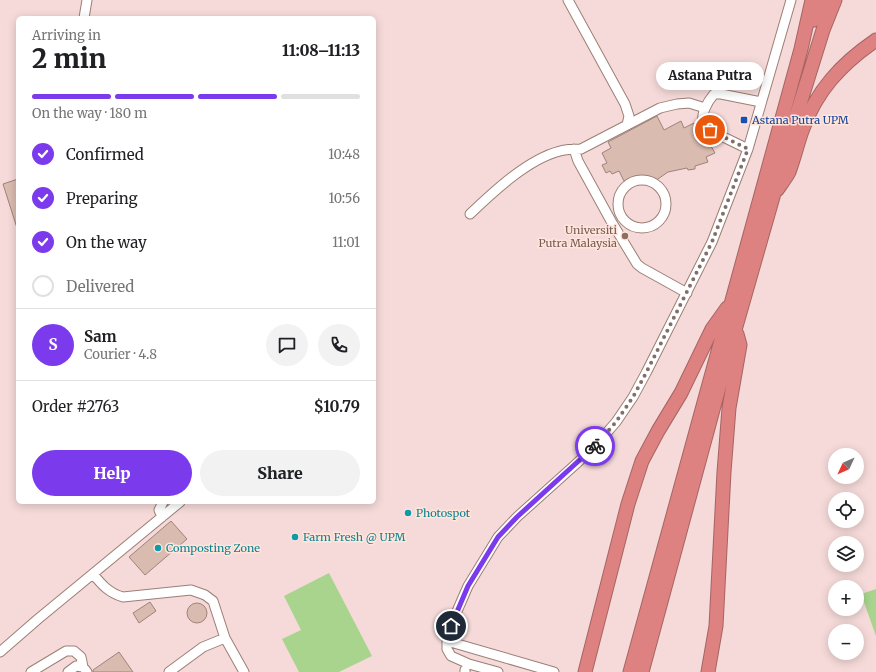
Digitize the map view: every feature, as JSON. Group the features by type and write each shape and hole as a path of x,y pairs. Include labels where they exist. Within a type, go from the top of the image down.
{"highway":[{"path":"630,672 801,50 812,0"},
{"path":"801,50 822,0"},
{"path":"642,672 773,197 778,171 820,38 835,0"},
{"path":"773,197 788,173 802,130 815,101 835,74 857,53 876,40"},
{"path":"584,672 628,504 642,461 658,430 681,393 712,329 731,302"},
{"path":"708,672 716,626 729,408 740,346 736,328"}],"street":[{"path":"84,16 87,0"},
{"path":"568,0 625,104 628,116 627,125"},
{"path":"498,672 466,670 451,656 447,649 447,641 451,626 468,586 498,537 517,517 596,445 616,422 633,397 712,242 748,149 791,0"},
{"path":"748,149 710,130 704,125 703,119 705,108 709,99 714,94 762,102"},
{"path":"470,214 500,187 533,163 550,154 568,149 574,150 581,148 660,108 688,103 705,108"},
{"path":"574,150 578,161 610,221 637,264 687,293"},
{"path":"644,180 652,182 664,193 666,210 657,224 649,228 641,228 626,222 620,215 618,198 622,191 631,183 644,180"},
{"path":"610,221 620,215"},
{"path":"160,504 159,510 162,517"},
{"path":"0,652 178,504"},
{"path":"93,574 106,589 123,597 192,590 204,595 213,601 225,638 244,672"},
{"path":"170,672 203,647 225,638"},
{"path":"447,641 554,672"},
{"path":"31,672 66,651 74,651 81,657 85,669"},
{"path":"68,672 76,666 85,669"}],"shaded area":[{"name":"Universiti Putra Malaysia","path":"0,0 876,0 876,672 0,672"}],"green space":[{"path":"329,573 372,656 339,672 299,672 282,639 301,630 284,596"},
{"path":"876,589 876,636 864,602 864,593"}],"building":[{"path":"657,116 664,130 681,121 684,128 694,123 704,141 707,139 715,153 706,157 708,162 695,166 695,169 688,170 687,168 668,172 655,181 642,177 631,178 624,181 619,171 612,174 610,171 606,173 602,165 607,163 602,153 611,148 608,142"},
{"path":"16,180 16,225 3,184"},
{"name":"Composting Zone","path":"171,521 187,539 145,575 129,557"},
{"path":"150,602 156,611 139,623 133,613"},
{"path":"197,603 204,606 207,613 204,620 197,623 190,620 187,613 190,606"},
{"path":"119,652 133,672 93,672 93,670"}],"way so far":[{"path":"595,446 616,422 633,397 646,373 712,242 748,149 710,130"}],"place":[{"name":"Astana Putra UPM","path":"744,120"},
{"name":"Astana Putra","path":"710,130"},
{"name":"Universiti Putra Malaysia","path":"625,236"},
{"name":"Photospot","path":"408,513"},
{"name":"Farm Fresh @ UPM","path":"295,537"},
{"name":"Composting Zone","path":"158,548"}],"route":[{"path":"451,626 468,586 498,537 517,517 595,446"}]}
